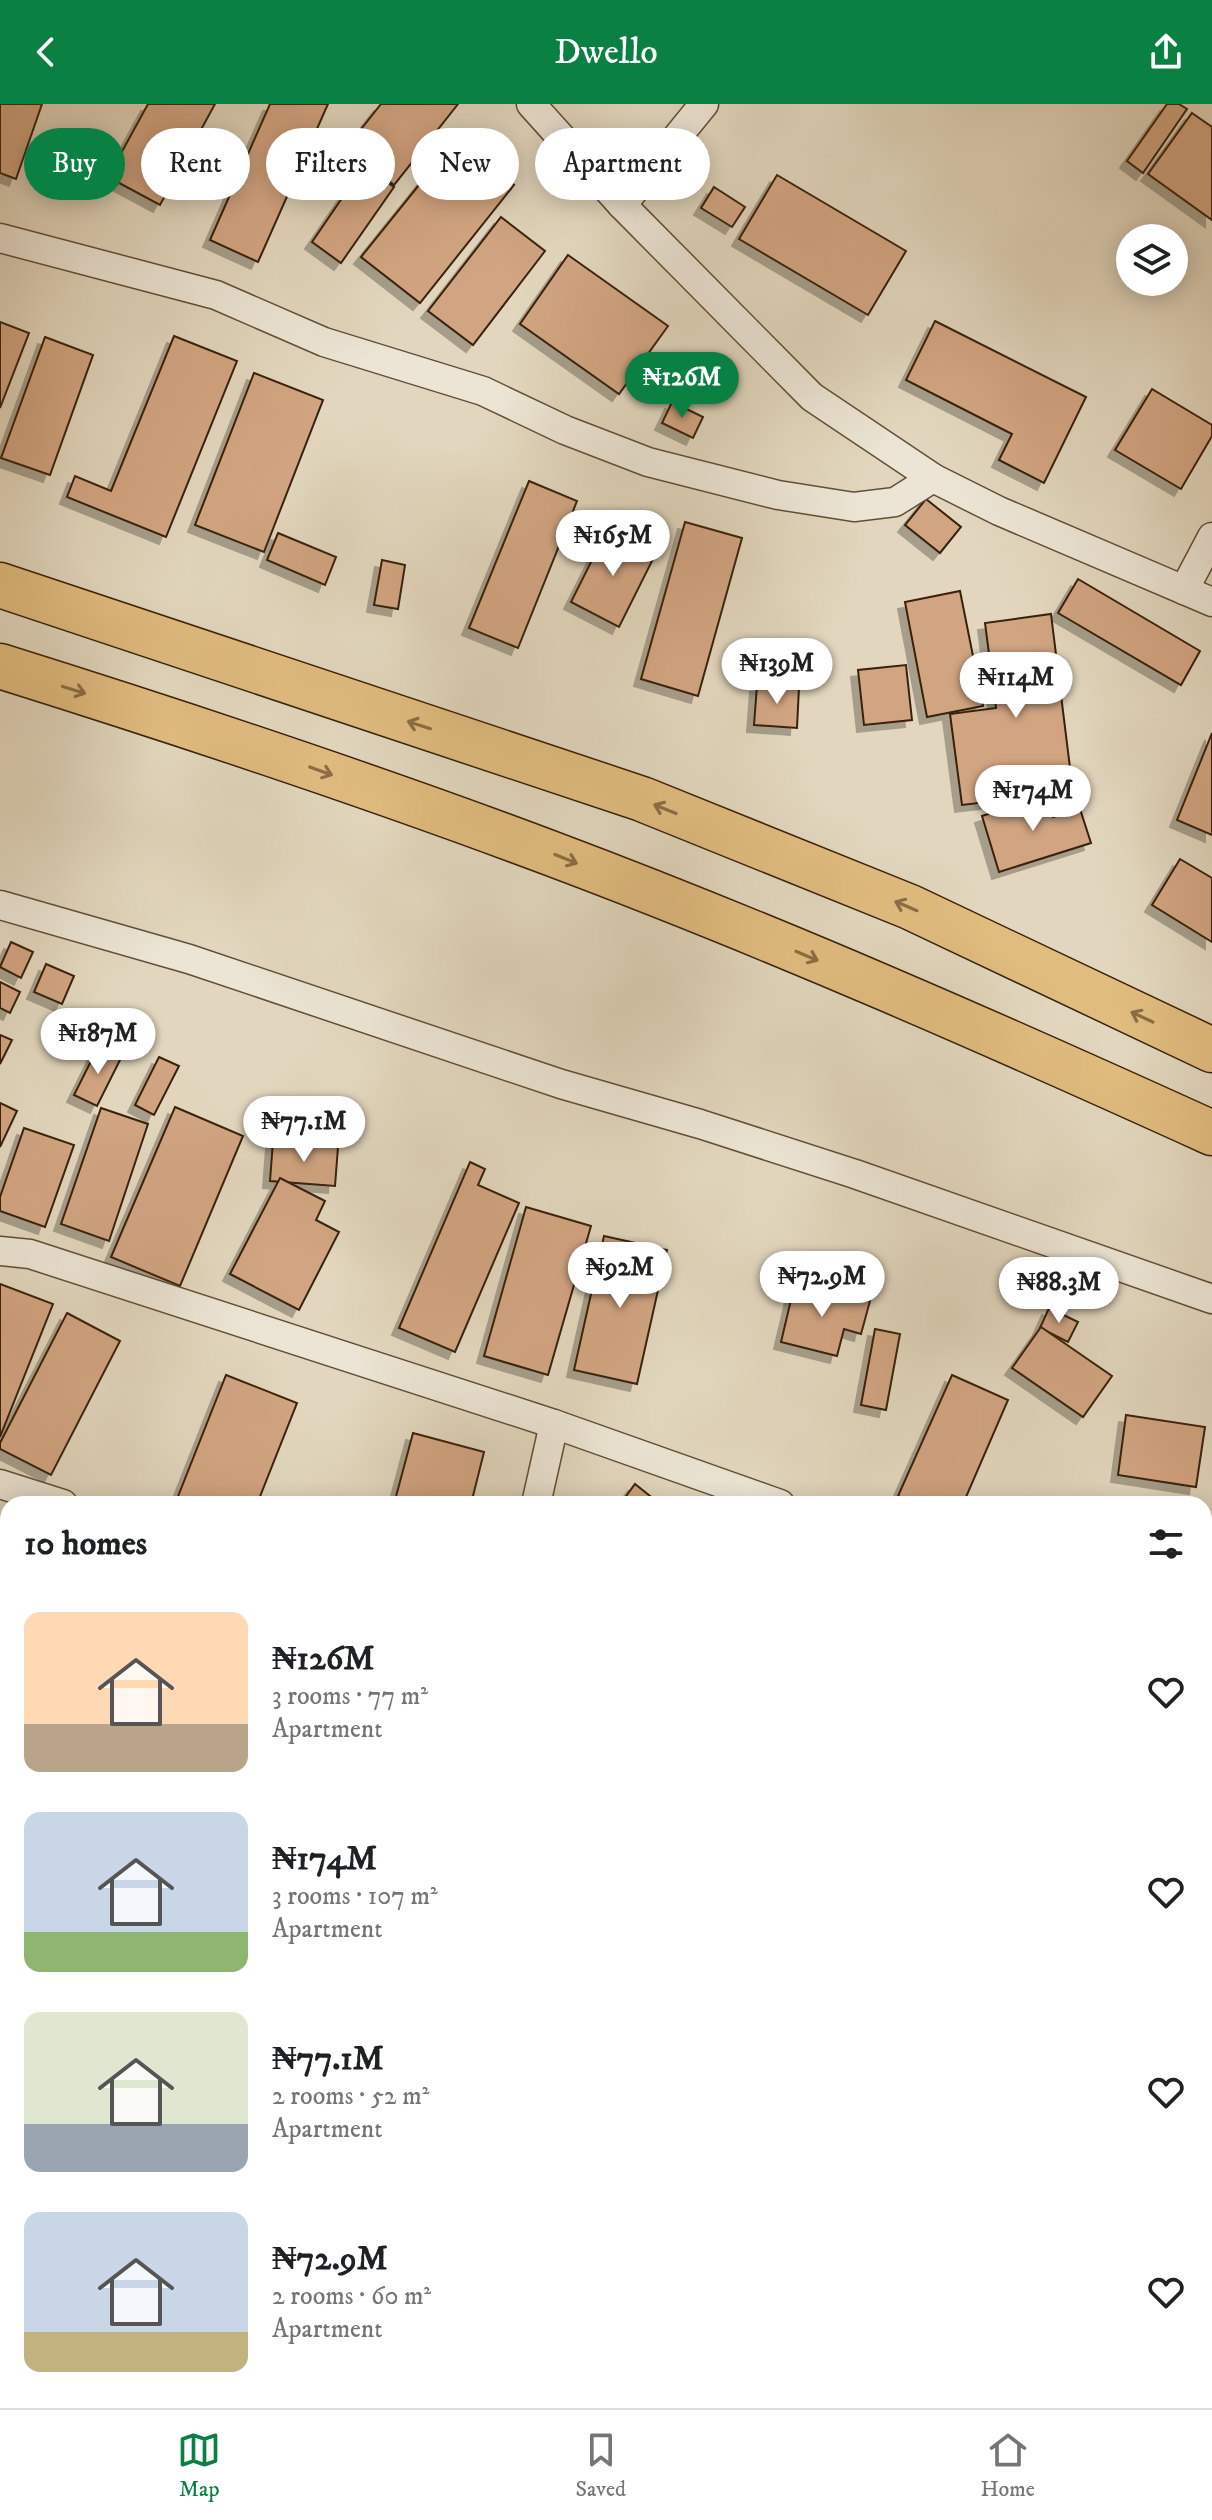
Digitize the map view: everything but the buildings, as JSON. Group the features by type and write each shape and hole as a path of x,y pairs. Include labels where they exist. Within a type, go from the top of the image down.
{"main road":[{"path":"0,585 642,799 910,907 1212,1050"},
{"path":"0,666 231,739 552,854 796,951 1212,1133"}],"street":[{"path":"531,104 622,205 812,397 933,478 999,511 1212,602"},
{"path":"622,205 704,104"},
{"path":"0,238 216,295 324,342 483,391 565,430 648,462 778,495 854,507 895,502 933,478"},
{"path":"1184,590 1212,537"},
{"path":"0,905 189,959 561,1084 700,1124 855,1174 1212,1299"},
{"path":"0,1251 30,1254 554,1424 757,1496"},
{"path":"538,1496 554,1424"},
{"path":"0,1484 38,1496"}]}
